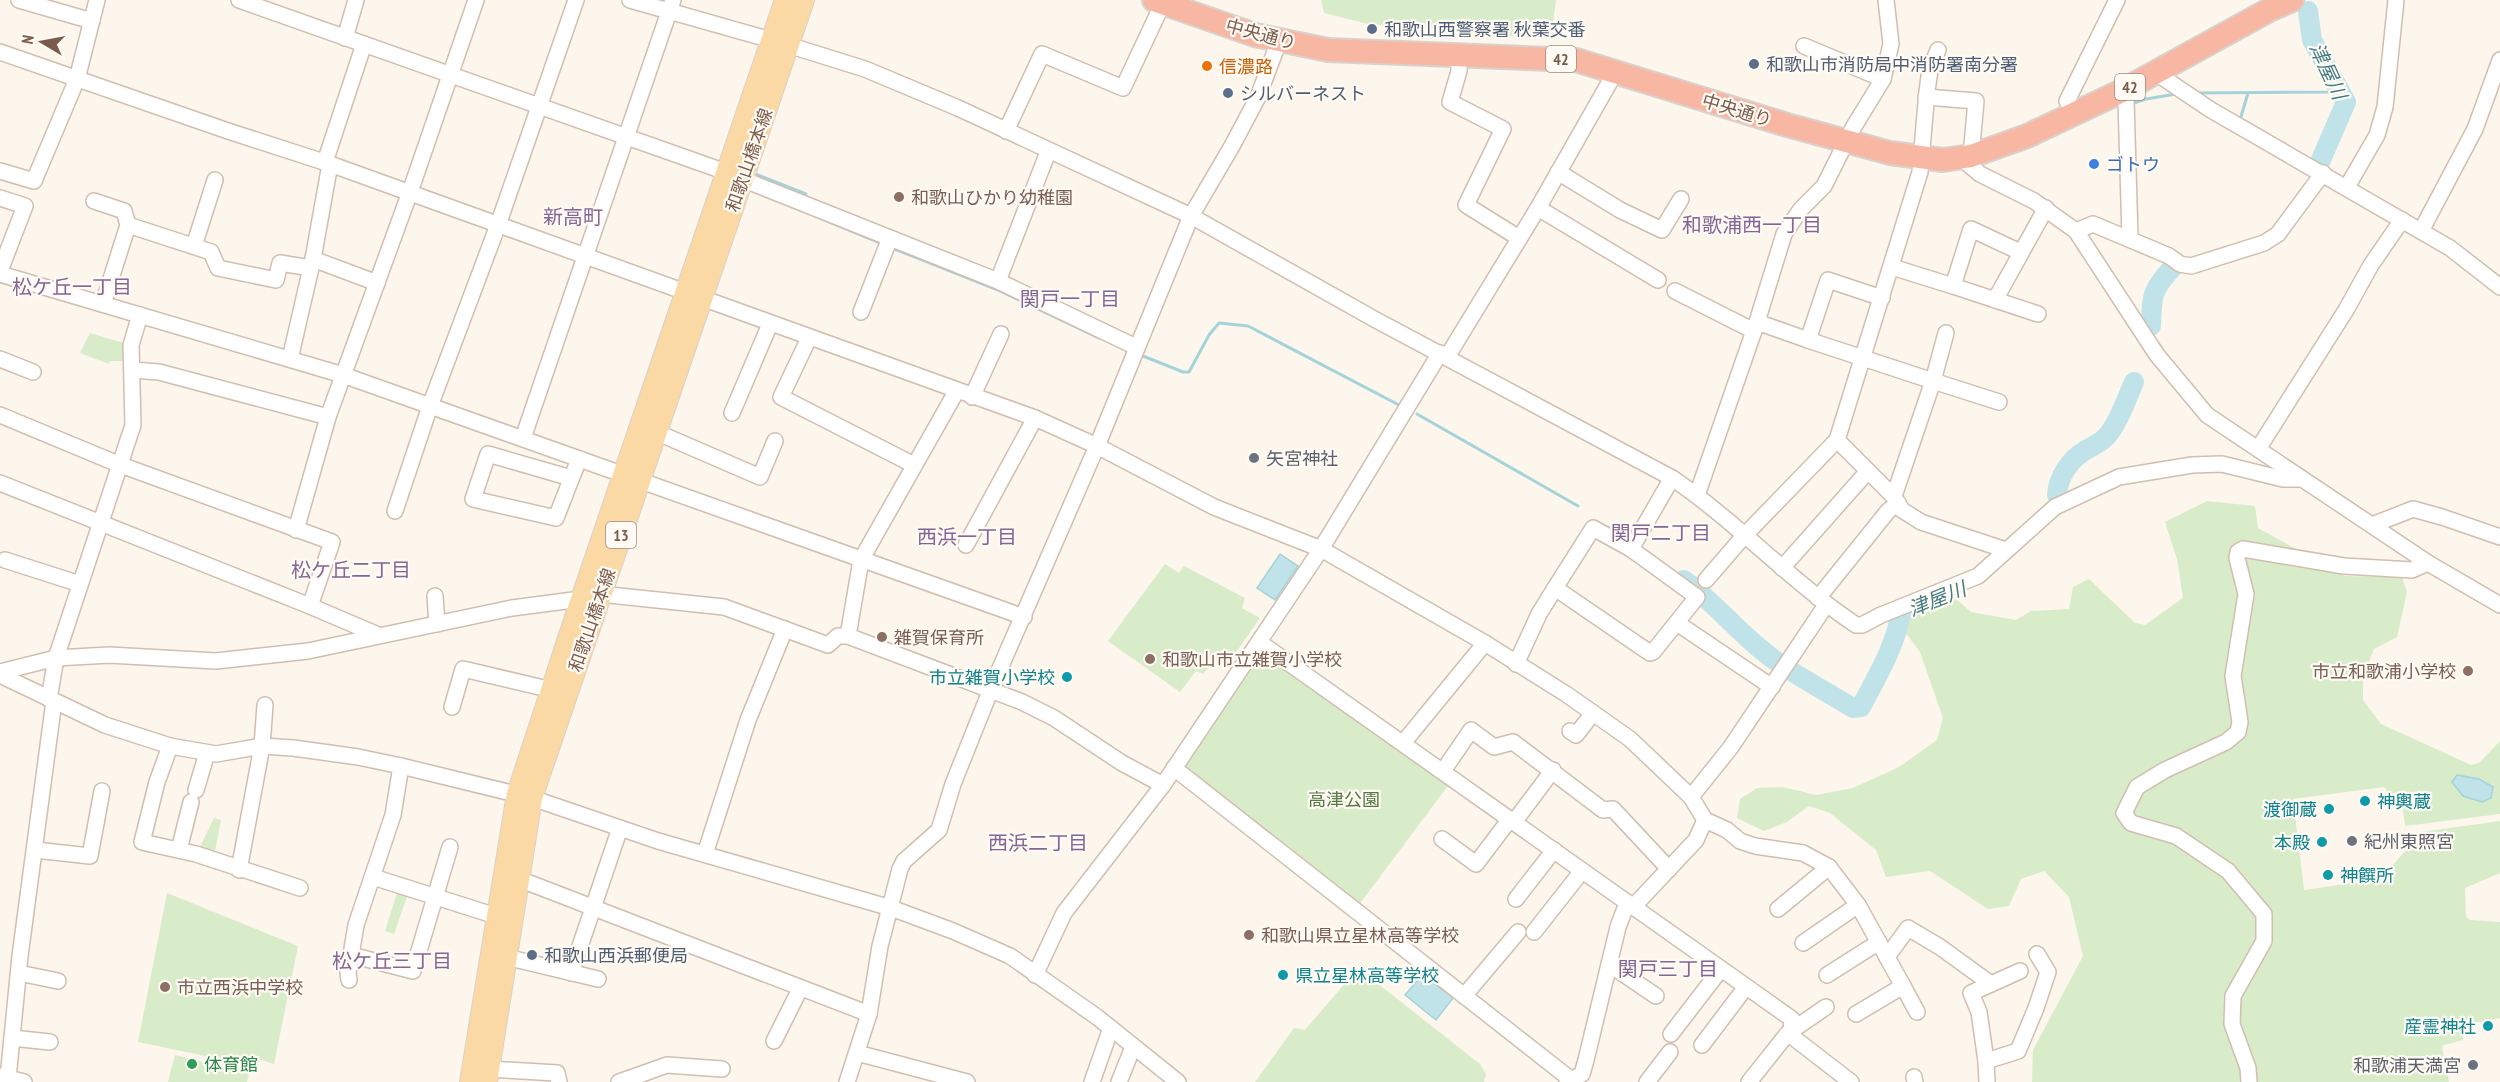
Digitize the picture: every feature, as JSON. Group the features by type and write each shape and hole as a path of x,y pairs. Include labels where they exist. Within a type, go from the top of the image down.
{"highway":[{"name":"中央通り","path":"1159,2 1199,17 1279,41 1328,50 1576,60 1787,125 1890,153 1922,158 1966,157 2026,136 2156,74 2269,10 2292,0"}],"main road":[{"name":"和歌山橋本線","path":"780,42 785,0"},
{"name":"和歌山橋本線","path":"488,1076 519,879 525,796 600,594 632,478 780,42 804,0"},
{"name":"和歌山橋本線","path":"470,1082 496,916 552,690 581,599 632,478 656,432 693,296"}],"street":[{"path":"19,0 92,21"},
{"path":"0,171 34,181 77,79 97,0"},
{"path":"239,0 734,176 998,281 1136,347"},
{"path":"345,38 356,0"},
{"path":"296,530 328,417 410,192 476,0"},
{"path":"395,511 430,406 498,225 576,0"},
{"path":"630,0 671,5 865,69 1191,216 1672,478 1698,495 1822,602 1856,625 1862,625 1881,615 1978,576 2055,507 2119,477 2192,465 2222,464 2283,479 2302,479"},
{"path":"1698,495 1756,326 1784,234 1801,209 1824,186 1846,141 1882,79 1891,44 1886,0"},
{"path":"2073,113 2067,101 2117,0"},
{"path":"2347,187 2377,135 2385,107 2396,0"},
{"path":"1006,131 1042,54 1123,88 1159,2"},
{"path":"523,438 671,5"},
{"path":"847,1082 869,1014 880,946 900,868 904,861 939,830 953,784 991,689 1097,446 1191,216 1257,98 1274,60 1279,41"},
{"path":"290,359 312,264 328,163 364,44"},
{"path":"1804,46 1882,79"},
{"path":"1706,580 1743,536 1837,440 1892,267 1922,158 1930,70 1938,50"},
{"path":"0,52 328,163 956,392 1035,418 1097,446 1214,507 1321,549 1485,643 1630,739 1691,797 1705,820 1726,830 1740,841 1755,846 1803,853 1829,867 1858,905 1917,1012"},
{"path":"1458,55 1459,71 1450,102 1503,129 1466,205 1519,238"},
{"path":"2421,231 2475,129 2500,60"},
{"path":"1035,975 1064,913 1163,786 1321,549 1538,208 1616,71"},
{"path":"2156,74 2211,110 2450,248 2500,287"},
{"path":"2121,91 2126,100 2130,238"},
{"path":"1926,97 1976,101 1966,157 1980,174 2046,208 2076,231 2157,356 2207,415 2428,563 2500,605"},
{"path":"998,281 1048,152"},
{"path":"1558,172 1620,210 1662,230 1681,199"},
{"path":"2076,231 2093,224 2130,238 2169,256 2180,264 2191,266 2264,243 2278,234 2323,173"},
{"path":"194,246 215,180"},
{"path":"0,198 25,206 0,272 343,375 1024,616"},
{"path":"94,201 124,211 128,225 103,304"},
{"path":"1538,208 1658,280"},
{"path":"1995,300 2046,208"},
{"path":"2258,449 2402,220"},
{"path":"128,225 211,252 218,268 276,280 280,263 312,264 377,283"},
{"path":"1953,286 1971,229 2020,252"},
{"path":"861,312 890,237"},
{"path":"1892,267 2038,314"},
{"path":"1808,340 1828,280 1882,298"},
{"path":"1675,291 1756,326 1808,340 1999,402"},
{"path":"24,1082 4,1077 12,1038 56,658 118,464 133,425 131,345 140,315"},
{"path":"732,412 770,324"},
{"path":"1691,797 1731,747 1772,687 1822,602 1896,500 1946,333"},
{"path":"972,397 1001,334"},
{"path":"809,338 781,397 914,465"},
{"path":"0,359 33,372"},
{"path":"133,370 159,372 328,417"},
{"path":"848,636 861,560 956,392"},
{"path":"0,415 118,464 332,542 310,606"},
{"path":"966,545 1035,418"},
{"path":"656,432 760,477 775,441"},
{"path":"1837,440 1896,500 1902,510 1921,522 2006,550"},
{"path":"571,477 488,454 473,499 556,518 579,459"},
{"path":"1782,568 1868,471"},
{"path":"1631,549 1672,478"},
{"path":"0,483 378,635"},
{"path":"2372,525 2413,509 2442,516 2500,537"},
{"path":"1516,664 1539,614 1555,588 1593,528 1631,549 1697,597 1650,653 1555,588"},
{"path":"2249,1082 2248,1068 2232,1024 2234,996 2264,941 2264,914 2228,871 2176,836 2131,823 2124,813 2137,787 2165,770 2226,741 2238,732 2240,722 2233,676 2247,594 2237,558 2238,552 2243,549 2344,566 2412,570 2428,563"},
{"path":"5,560 80,584"},
{"path":"0,673 56,658 109,655 216,661 308,651 512,608 581,599 600,594 724,607 828,645 838,636 848,636 991,689 1054,718 1122,763 1163,786"},
{"path":"435,596 437,624"},
{"path":"1677,623 1772,687"},
{"path":"705,854 748,720 785,629"},
{"path":"1259,642 1792,1019 1791,1032 1794,1038 1851,1082"},
{"path":"1403,743 1485,643"},
{"path":"452,707 463,669 552,690"},
{"path":"0,673 105,725 170,746 216,754 262,746 358,757 401,766 525,796 705,854 891,908 953,931 1010,956 1111,1028 1178,1082"},
{"path":"239,870 262,746 265,705"},
{"path":"1570,731 1576,735 1593,713"},
{"path":"1443,771 1471,730 1494,747 1512,742 1603,810 1613,809 1669,869"},
{"path":"170,746 157,782 142,842 179,850 300,888"},
{"path":"179,850 207,753"},
{"path":"349,980 356,925 393,815 401,766"},
{"path":"1174,768 1571,1081 1582,1074 1610,964 1630,905 1696,840 1705,820"},
{"path":"1442,839 1476,864 1553,771"},
{"path":"35,850 90,856 102,791"},
{"path":"571,972 621,828"},
{"path":"351,956 413,971 450,847"},
{"path":"1516,899 1554,850"},
{"path":"1778,909 1829,867"},
{"path":"1534,932 1582,871"},
{"path":"373,877 496,916"},
{"path":"519,879 869,1014"},
{"path":"1803,944 1858,905"},
{"path":"1887,957 1908,928 1991,984"},
{"path":"1464,996 1518,932"},
{"path":"1827,975 1879,942"},
{"path":"1986,1061 2018,1051 2048,972 2037,954"},
{"path":"506,957 598,979"},
{"path":"1610,964 1656,996"},
{"path":"1671,1034 1721,969"},
{"path":"1987,1082 1979,1012 1971,993 2020,971"},
{"path":"19,973 58,981"},
{"path":"1856,1014 1904,986"},
{"path":"1702,1045 1746,987"},
{"path":"774,1041 800,989"},
{"path":"1749,1082 1791,1032 1826,1006"},
{"path":"1092,1082 1111,1028"},
{"path":"12,1038 50,1042"},
{"path":"1119,1082 1133,1047"},
{"path":"1647,1082 1670,1052"},
{"path":"857,1053 967,1082"},
{"path":"619,1082 667,1065 722,1069"},
{"path":"488,1076 556,1073 559,1082"}],"green space":[{"path":"1321,0 1556,0 1551,39 1368,24 1324,13"},
{"path":"90,333 127,344 128,361 110,361 109,364 80,353"},
{"path":"2207,501 2255,506 2258,528 2345,576 2402,577 2407,592 2397,637 2374,649 2363,678 2363,700 2381,724 2471,765 2479,763 2500,741 2500,814 2405,826 2403,809 2384,787 2293,799 2304,890 2380,879 2408,848 2406,834 2500,821 2500,873 2465,888 2466,917 2470,920 2500,922 2500,1018 2464,1025 2463,1040 2442,1047 2449,1082 2032,1082 2033,1050 2083,956 2069,897 2044,871 2021,879 2009,906 1988,909 1930,871 1886,877 1876,850 1830,813 1809,806 1787,822 1764,831 1737,818 1740,799 1757,788 1783,787 1816,795 1853,788 1899,767 1937,740 1943,718 1920,652 1902,628 1905,616 1956,599 1971,612 2016,620 2031,611 2069,609 2073,587 2089,579 2135,623 2145,625 2183,598 2177,559 2165,522"},
{"path":"1165,564 1179,573 1184,566 1245,598 1242,608 1260,618 1225,668 1216,659 1203,674 1196,671 1180,692 1108,641"},
{"name":"高津公園","path":"1266,653 1450,783 1358,906 1183,768 1259,654"},
{"path":"214,818 221,820 214,856 198,851"},
{"path":"398,890 408,894 394,934 385,931"},
{"path":"167,893 298,946 274,1064 252,1057 249,1065 138,1042"},
{"path":"1358,968 1480,1064 1486,1074 1484,1082 1255,1082 1294,1028 1305,1030"},
{"name":"体育館","path":"175,1055 249,1073 247,1082 168,1082"}],"water":[{"path":"1280,554 1298,566 1275,600 1257,588"},
{"path":"2457,775 2479,779 2493,787 2491,798 2482,802 2463,796 2452,782"},
{"path":"1423,974 1453,998 1436,1020 1405,995"}],"waterway":[{"name":"津屋川","path":"2308,11 2312,40 2346,102 2320,162"},
{"path":"2195,93 2332,92 2337,84"},
{"path":"2240,120 2248,93"},
{"path":"2131,104 2176,94"},
{"path":"753,173 806,194"},
{"path":"820,218 878,242"},
{"path":"892,248 998,290 1099,338"},
{"name":"津屋川","path":"2151,326 2154,294 2160,282 2173,267"},
{"path":"1143,356 1183,372 1189,372 1209,335 1219,323 1248,326 1399,405"},
{"name":"津屋川","path":"2057,495 2062,475 2070,463 2099,443 2111,431 2134,382"},
{"path":"1417,414 1578,506"},
{"name":"津屋川","path":"1684,580 1756,645 1782,665"},
{"name":"津屋川","path":"1789,670 1853,708 1861,707 1890,649 1901,611 1920,604"}],"place":[{"name":"和歌山西警察署 秋葉交番","path":"1372,29"},
{"name":"和歌山市消防局中消防署南分署","path":"1754,64"},
{"name":"信濃路","path":"1207,66"},
{"name":"シルバーネスト","path":"1228,93"},
{"name":"ゴトウ","path":"2094,164"},
{"name":"和歌山ひかり幼稚園","path":"899,197"},
{"name":"矢宮神社","path":"1254,458"},
{"name":"雑賀保育所","path":"882,637"},
{"name":"和歌山市立雑賀小学校","path":"1150,659"},
{"name":"市立和歌浦小学校","path":"2468,671"},
{"name":"市立雑賀小学校","path":"1067,677"},
{"name":"神輿蔵","path":"2365,801"},
{"name":"渡御蔵","path":"2329,809"},
{"name":"紀州東照宮","path":"2352,841"},
{"name":"本殿","path":"2322,842"},
{"name":"神饌所","path":"2328,875"},
{"name":"和歌山県立星林高等学校","path":"1249,935"},
{"name":"和歌山西浜郵便局","path":"532,955"},
{"name":"県立星林高等学校","path":"1283,975"},
{"name":"市立西浜中学校","path":"165,987"},
{"name":"産霊神社","path":"2488,1026"},
{"name":"体育館","path":"192,1064"},
{"name":"和歌浦天満宮","path":"2473,1065"}],"district":[{"name":"新高町","path":"573,217"},
{"name":"和歌浦西一丁目","path":"1752,225"},
{"name":"松ケ丘一丁目","path":"72,287"},
{"name":"関戸一丁目","path":"1070,299"},
{"name":"関戸二丁目","path":"1661,533"},
{"name":"西浜一丁目","path":"967,537"},
{"name":"松ケ丘二丁目","path":"351,570"},
{"name":"西浜二丁目","path":"1038,843"},
{"name":"松ケ丘三丁目","path":"392,961"},
{"name":"関戸三丁目","path":"1668,969"}]}
